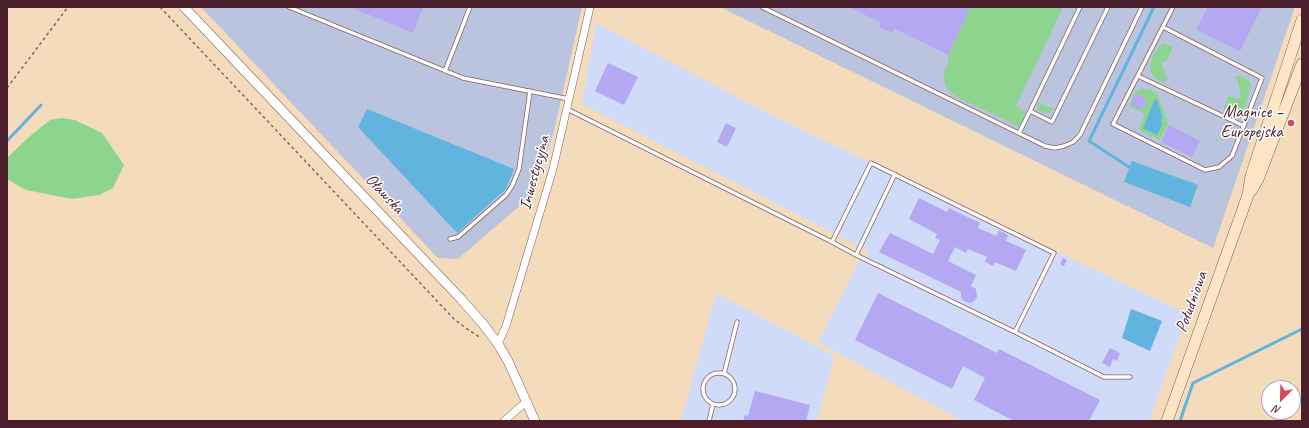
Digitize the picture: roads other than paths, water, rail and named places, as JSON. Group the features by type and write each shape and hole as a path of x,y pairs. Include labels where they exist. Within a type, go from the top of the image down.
{"main road":[{"name":"Południowa","path":"1167,421 1248,195 1251,176 1302,20"},
{"name":"Południowa","path":"1248,195 1258,179 1302,64"}],"street":[{"name":"Oławska","path":"184,7 483,324 498,344 508,361 527,400 535,421"},
{"name":"Inwestycyjna","path":"498,344 506,326 553,169 590,7"},
{"path":"504,421 527,400"}],"lane":[{"path":"289,7 463,78 569,99"},
{"path":"444,71 470,7"},
{"path":"762,7 1045,146 1055,148 1073,142 1080,135 1142,7"},
{"path":"1019,133 1080,7"},
{"path":"1030,111 1052,122 1108,7"},
{"path":"1163,26 1262,78 1232,156 1219,168 1205,170 1113,124 1172,7"},
{"path":"1138,76 1244,126"},
{"path":"450,239 458,237 506,195 512,186 519,169 530,91"},
{"path":"567,109 856,255 1104,377 1130,377"},
{"path":"832,242 871,163 1054,252 1015,332"},
{"path":"856,255 895,174"},
{"path":"724,374 737,322"},
{"path":"719,373 724,374 729,376 735,384 734,394 728,402 718,405 713,404 705,397 703,386 709,377 719,373"},
{"path":"709,421 713,404"}],"water":[{"path":"1155,99 1157,99 1162,116 1162,125 1157,135 1143,128"},
{"path":"367,109 514,169 506,189 457,233 358,127"},
{"path":"1132,161 1198,185 1190,207 1124,182"},
{"path":"1131,309 1162,321 1150,351 1122,338"}],"waterway":[{"path":"1129,167 1089,141 1154,7"},
{"path":"7,141 41,105"},
{"path":"1180,421 1193,383 1302,329"}],"place":[{"name":"Magnice – Europejska","path":"1291,123"}]}
